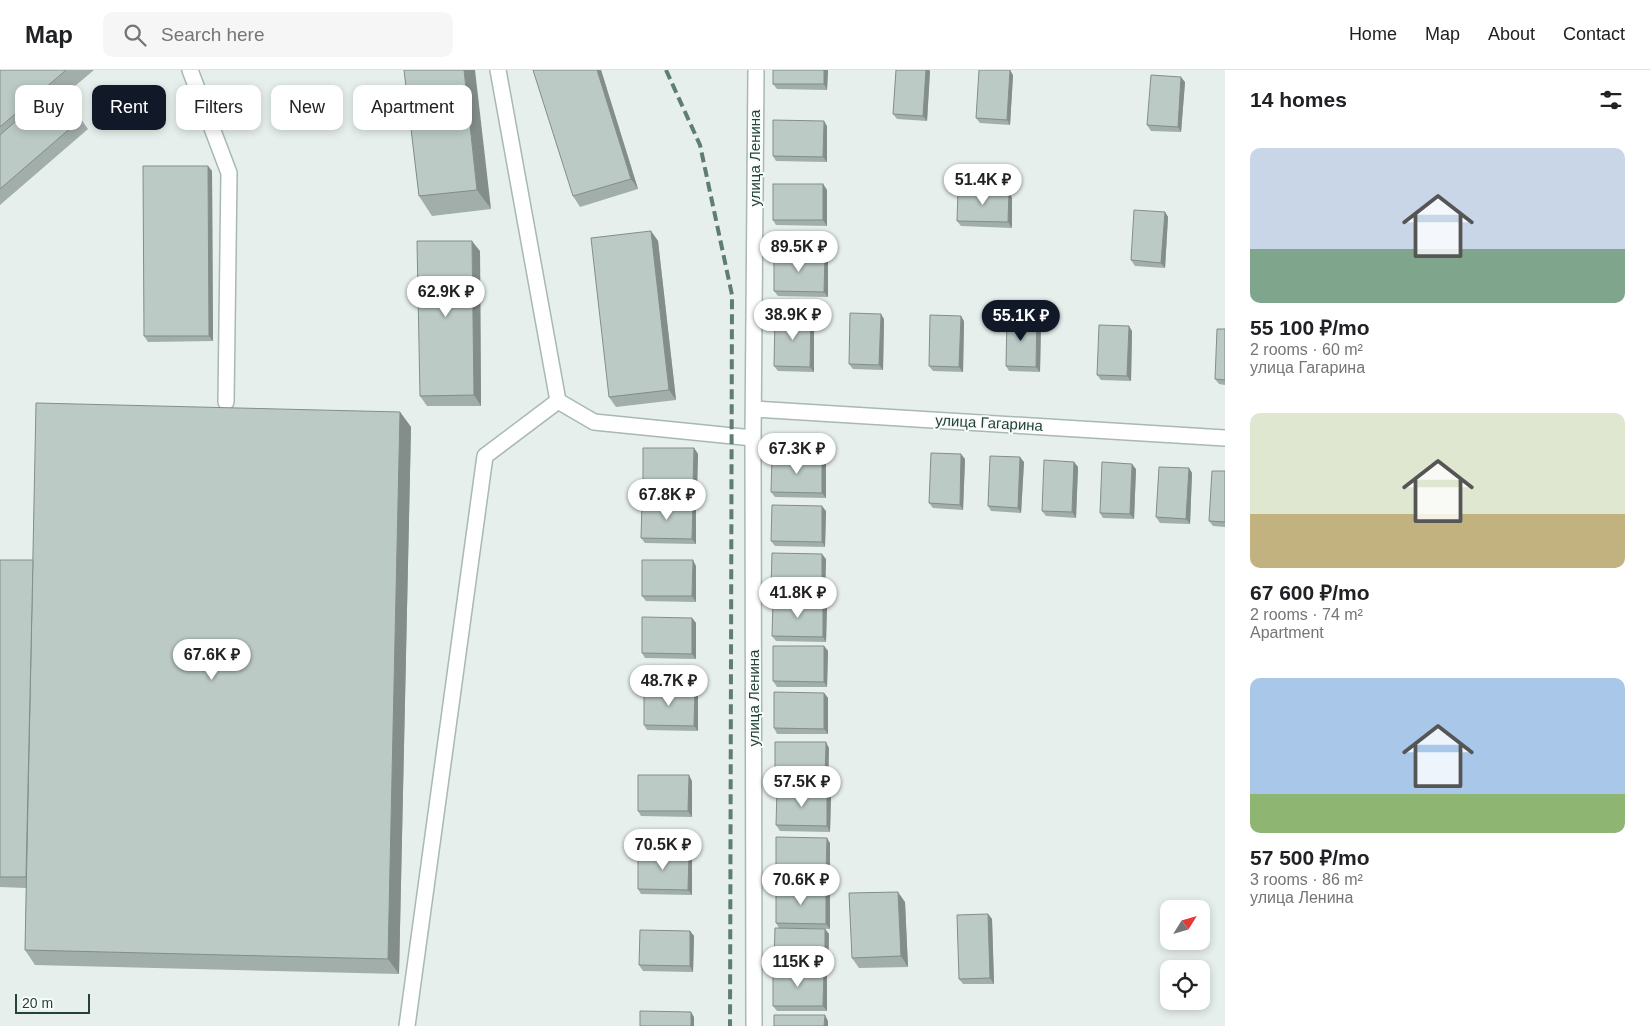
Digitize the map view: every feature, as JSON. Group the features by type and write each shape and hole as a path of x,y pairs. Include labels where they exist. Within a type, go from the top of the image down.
{"street":[{"path":"190,70 229,173 226,402"},
{"path":"498,70 558,401 594,422 753,438"},
{"name":"улица Ленина","path":"754,1026 753,438 756,70"},
{"path":"407,1026 485,456 558,401"},
{"name":"улица Гагарина","path":"754,409 1225,438"}],"building":[{"path":"0,70 66,70 49,85 15,85 15,114 0,127"},
{"path":"404,70 464,70 466,85 406,85"},
{"path":"533,70 597,70 631,179 573,196"},
{"path":"773,70 824,70 824,84 773,84"},
{"path":"896,70 926,70 923,116 893,114"},
{"path":"979,70 1010,70 1007,120 976,118"},
{"path":"1151,75 1181,77 1178,127 1147,125"},
{"path":"773,120 824,121 823,157 773,156"},
{"path":"15,122 15,130 68,130 0,189 0,135"},
{"path":"411,130 470,130 477,190 419,196"},
{"path":"143,166 208,166 209,336 144,336"},
{"path":"773,184 823,184 823,220 773,220"},
{"path":"958,191 1009,192 1008,222 957,221"},
{"path":"1134,210 1165,212 1161,263 1131,260"},
{"path":"651,231 669,390 609,397 591,238"},
{"path":"417,241 472,241 474,395 420,396"},
{"path":"774,255 825,256 824,292 774,291"},
{"path":"850,313 881,314 879,365 849,364"},
{"path":"930,315 961,316 959,367 929,366"},
{"path":"775,316 811,316 810,367 774,366"},
{"path":"1007,316 1037,317 1036,367 1006,366"},
{"path":"1099,325 1129,326 1127,376 1097,375"},
{"path":"1217,329 1225,329 1225,380 1215,379"},
{"path":"36,403 400,412 388,959 25,950"},
{"path":"643,448 694,448 693,484 643,484"},
{"path":"931,453 961,454 960,505 929,503"},
{"path":"772,456 822,457 822,493 771,492"},
{"path":"990,456 1020,457 1018,508 988,506"},
{"path":"1044,460 1074,462 1072,512 1042,511"},
{"path":"1102,462 1132,464 1130,514 1100,513"},
{"path":"1159,467 1189,468 1186,519 1156,517"},
{"path":"1212,471 1225,471 1225,522 1209,521"},
{"path":"642,502 693,503 692,539 641,538"},
{"path":"772,505 822,506 822,542 771,541"},
{"path":"772,553 822,554 822,590 771,589"},
{"path":"0,560 33,560 26,877 0,877"},
{"path":"642,560 693,560 692,596 642,596"},
{"path":"773,600 823,601 823,637 772,636"},
{"path":"642,617 692,618 692,654 642,653"},
{"path":"773,646 824,646 824,682 773,681"},
{"path":"644,689 695,690 694,726 644,725"},
{"path":"774,692 824,693 824,729 774,728"},
{"path":"775,742 826,742 825,778 775,778"},
{"path":"638,775 689,775 688,811 638,811"},
{"path":"777,790 827,790 827,826 776,825"},
{"path":"776,837 827,838 826,874 776,873"},
{"path":"638,853 689,854 688,890 638,889"},
{"path":"776,887 826,888 826,924 776,923"},
{"path":"898,892 901,956 852,958 849,893"},
{"path":"988,914 990,978 959,979 957,915"},
{"path":"775,928 825,929 825,965 774,964"},
{"path":"640,930 690,931 690,966 639,965"},
{"path":"773,970 824,970 823,1006 773,1006"},
{"path":"640,1011 691,1012 691,1026 640,1026"},
{"path":"774,1015 825,1015 824,1026 774,1026"}],"railway":[{"path":"666,70 700,145 732,295 730,1026"}]}
